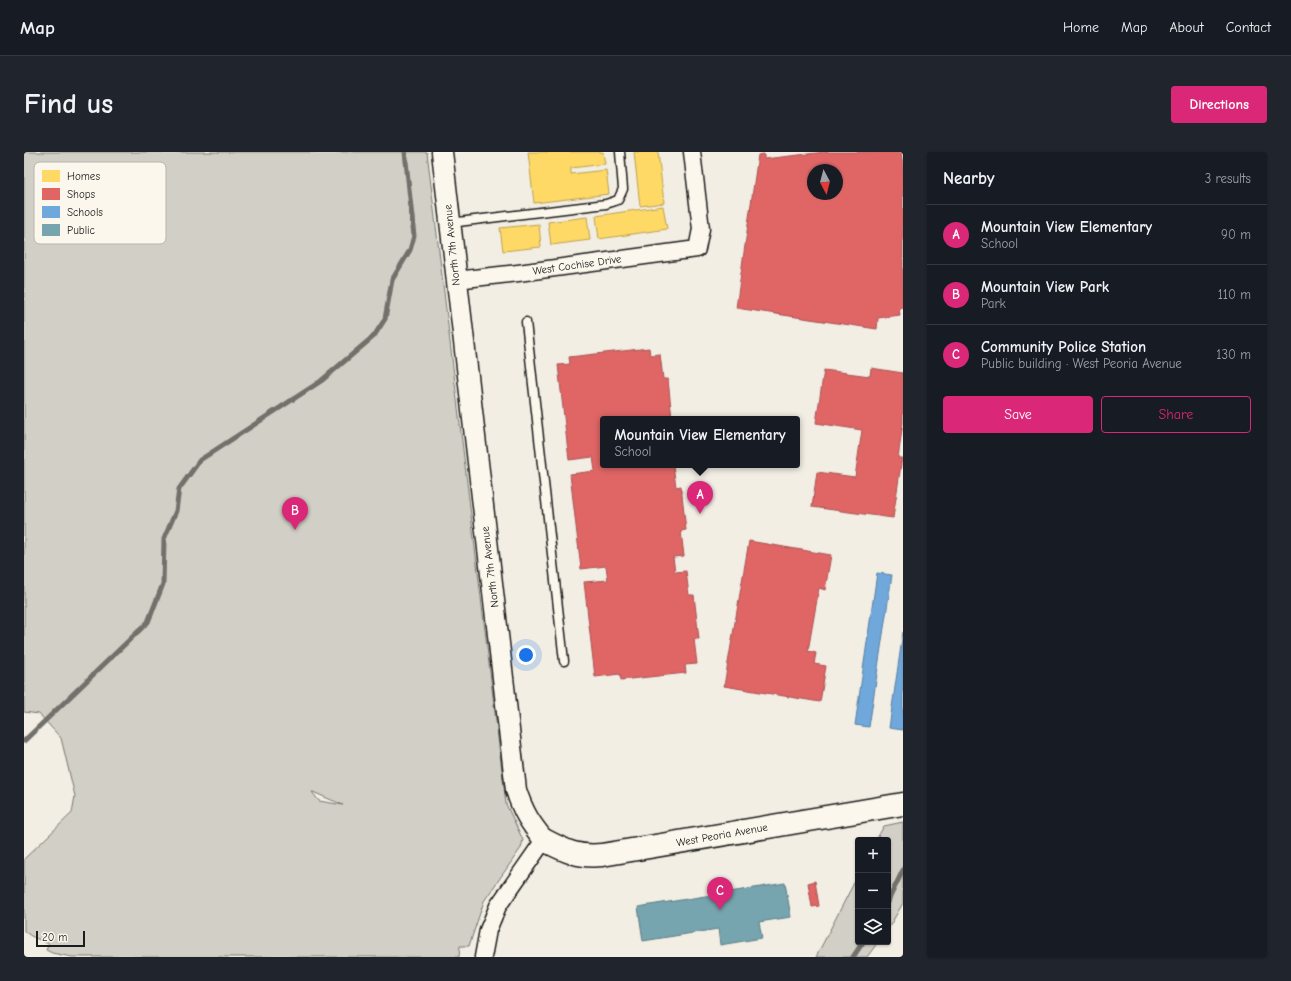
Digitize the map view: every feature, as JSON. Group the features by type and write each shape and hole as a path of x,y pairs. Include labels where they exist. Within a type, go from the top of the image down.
{"main road":[{"name":"West Peoria Avenue","path":"544,840 564,850 585,856 602,855 903,804"}],"street":[{"name":"North 7th Avenue","path":"442,152 449,223 516,790 522,809 531,825 544,840"},
{"name":"West Cochise Drive","path":"456,280 698,249 702,229 692,152"},
{"path":"483,957 488,930 498,906 544,840"}],"lane":[{"path":"449,223 606,204 618,200 623,189 620,152"},
{"path":"526,322 564,662"}],"shaded area":[{"path":"24,152 427,152 506,804 523,840 521,848 484,901 469,946 460,946 459,957 72,957 52,953 46,950 49,944 31,936 24,931 24,859 72,813 75,796 61,738 39,714 24,712","holes":["312,792 313,792 343,805 319,801"]},
{"path":"903,822 903,903 891,924 891,837 878,837 884,826"},
{"path":"855,881 855,945 876,945 867,957 816,957"}],"building: Homes":[{"path":"528,152 603,152 605,164 571,168 571,174 606,170 609,194 534,203"},
{"path":"634,152 658,152 664,203 640,206"},
{"path":"663,206 667,229 599,239 596,216"},
{"path":"587,217 590,240 551,245 548,222"},
{"path":"539,224 541,247 503,251 500,228"}],"building: Shops":[{"path":"825,152 901,152 903,167 903,308 899,309 900,315 878,318 877,329 736,308 758,155 764,154 764,159"},
{"path":"649,348 650,355 660,354 663,379 668,379 672,416 600,416 600,468 673,468 676,487 681,486 686,530 681,531 684,556 673,557 675,572 686,571 689,595 694,595 699,639 694,639 697,664 685,665 686,673 621,680 620,674 595,677 584,582 608,580 606,566 581,569 570,474 595,471 593,457 569,460 558,365 570,364 569,357"},
{"path":"871,368 903,373 903,423 898,458 902,458 893,518 812,507 817,472 855,477 862,430 816,423 824,370 870,376"},
{"path":"749,541 831,555 825,590 819,588 808,651 816,653 814,664 826,666 820,702 724,686"},
{"path":"815,881 819,906 812,907 808,883"}],"building: Schools":[{"path":"877,573 892,575 869,727 855,725"},
{"path":"903,632 903,730 889,728"}],"building: Public":[{"path":"785,883 791,917 759,922 762,938 720,945 718,929 643,941 638,907"}],"waterway":[{"path":"24,741 148,622 163,584 164,539 176,511 179,489 200,460 321,381 374,336 385,319 392,280 410,250 414,236 405,152"},
{"path":"891,895 903,870"},
{"path":"853,957 861,945"}],"place":[{"name":"Mountain View Elementary","path":"700,514"},
{"name":"Mountain View Park","path":"295,530"},
{"name":"Community Police Station","path":"720,910"}]}
